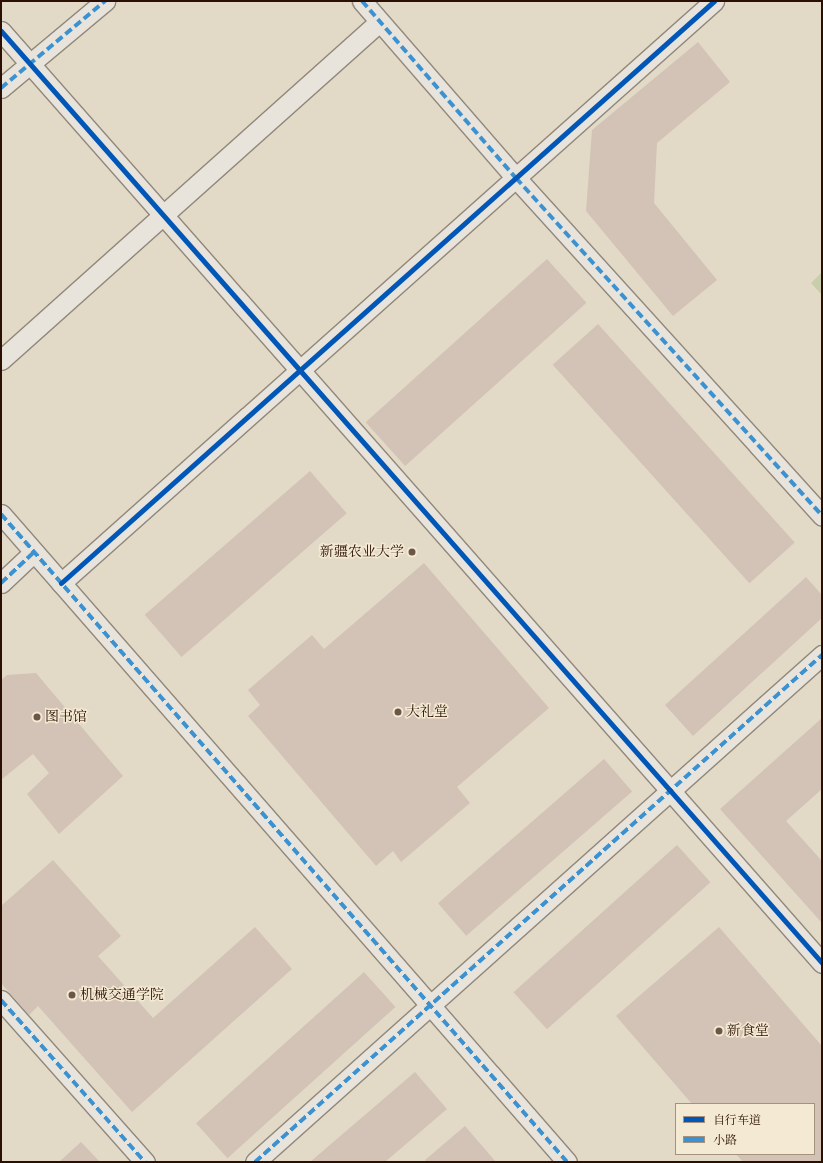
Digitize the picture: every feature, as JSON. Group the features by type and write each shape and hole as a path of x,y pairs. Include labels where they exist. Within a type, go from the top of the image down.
{"street":[{"path":"1,88 105,1"},
{"path":"362,1 516,178 822,516"},
{"path":"61,583 714,1"},
{"path":"1,360 380,22"},
{"path":"1,31 822,963"},
{"path":"1,514 567,1162"},
{"path":"1,583 34,552"},
{"path":"255,1162 822,655"},
{"path":"1,1000 145,1162"}],"green space":[{"path":"822,272 822,295 811,283"}],"building":[{"path":"698,42 730,82 657,143 654,203 717,280 673,316 586,211 592,130"},
{"path":"547,259 586,303 405,466 366,422"},
{"path":"598,324 795,542 749,583 553,365"},
{"path":"310,471 347,513 181,657 145,615"},
{"name":"大礼堂","path":"424,563 549,708 457,787 470,803 401,862 393,851 376,866 248,716 260,705 248,690 312,635 324,649"},
{"path":"806,577 822,595 822,618 693,736 665,705"},
{"name":"图书馆","path":"36,673 123,776 59,834 27,794 49,773 33,754 1,780 1,680 7,675"},
{"path":"822,718 822,789 786,821 822,861 822,923 720,809"},
{"path":"604,759 632,791 466,936 438,903"},
{"path":"677,845 710,882 547,1029 514,992"},
{"name":"机械交通学院","path":"53,860 121,936 98,956 153,1018 255,927 292,969 132,1112 38,1006 29,1015 1,983 1,906"},
{"name":"新食堂","path":"719,927 822,1046 822,1162 743,1162 737,1155 815,1155 815,1103 691,1103 616,1016"},
{"path":"364,972 395,1007 227,1158 196,1123"},
{"path":"415,1072 447,1109 385,1162 310,1162"},
{"path":"465,1126 496,1162 427,1162 425,1160"},
{"path":"81,1142 100,1162 59,1162"}],"marked path":[{"path":"1,88 105,1"},
{"path":"362,1 516,178 822,516"},
{"path":"1,514 567,1162"},
{"path":"1,583 34,552"},
{"path":"255,1162 822,655"},
{"path":"1,1000 145,1162"}],"cycle path":[{"path":"61,583 714,1"},
{"path":"1,31 822,963"}],"place":[{"name":"新疆农业大学","path":"412,552"},
{"name":"大礼堂","path":"398,712"},
{"name":"图书馆","path":"37,717"},
{"name":"机械交通学院","path":"72,995"},
{"name":"新食堂","path":"719,1031"}]}
